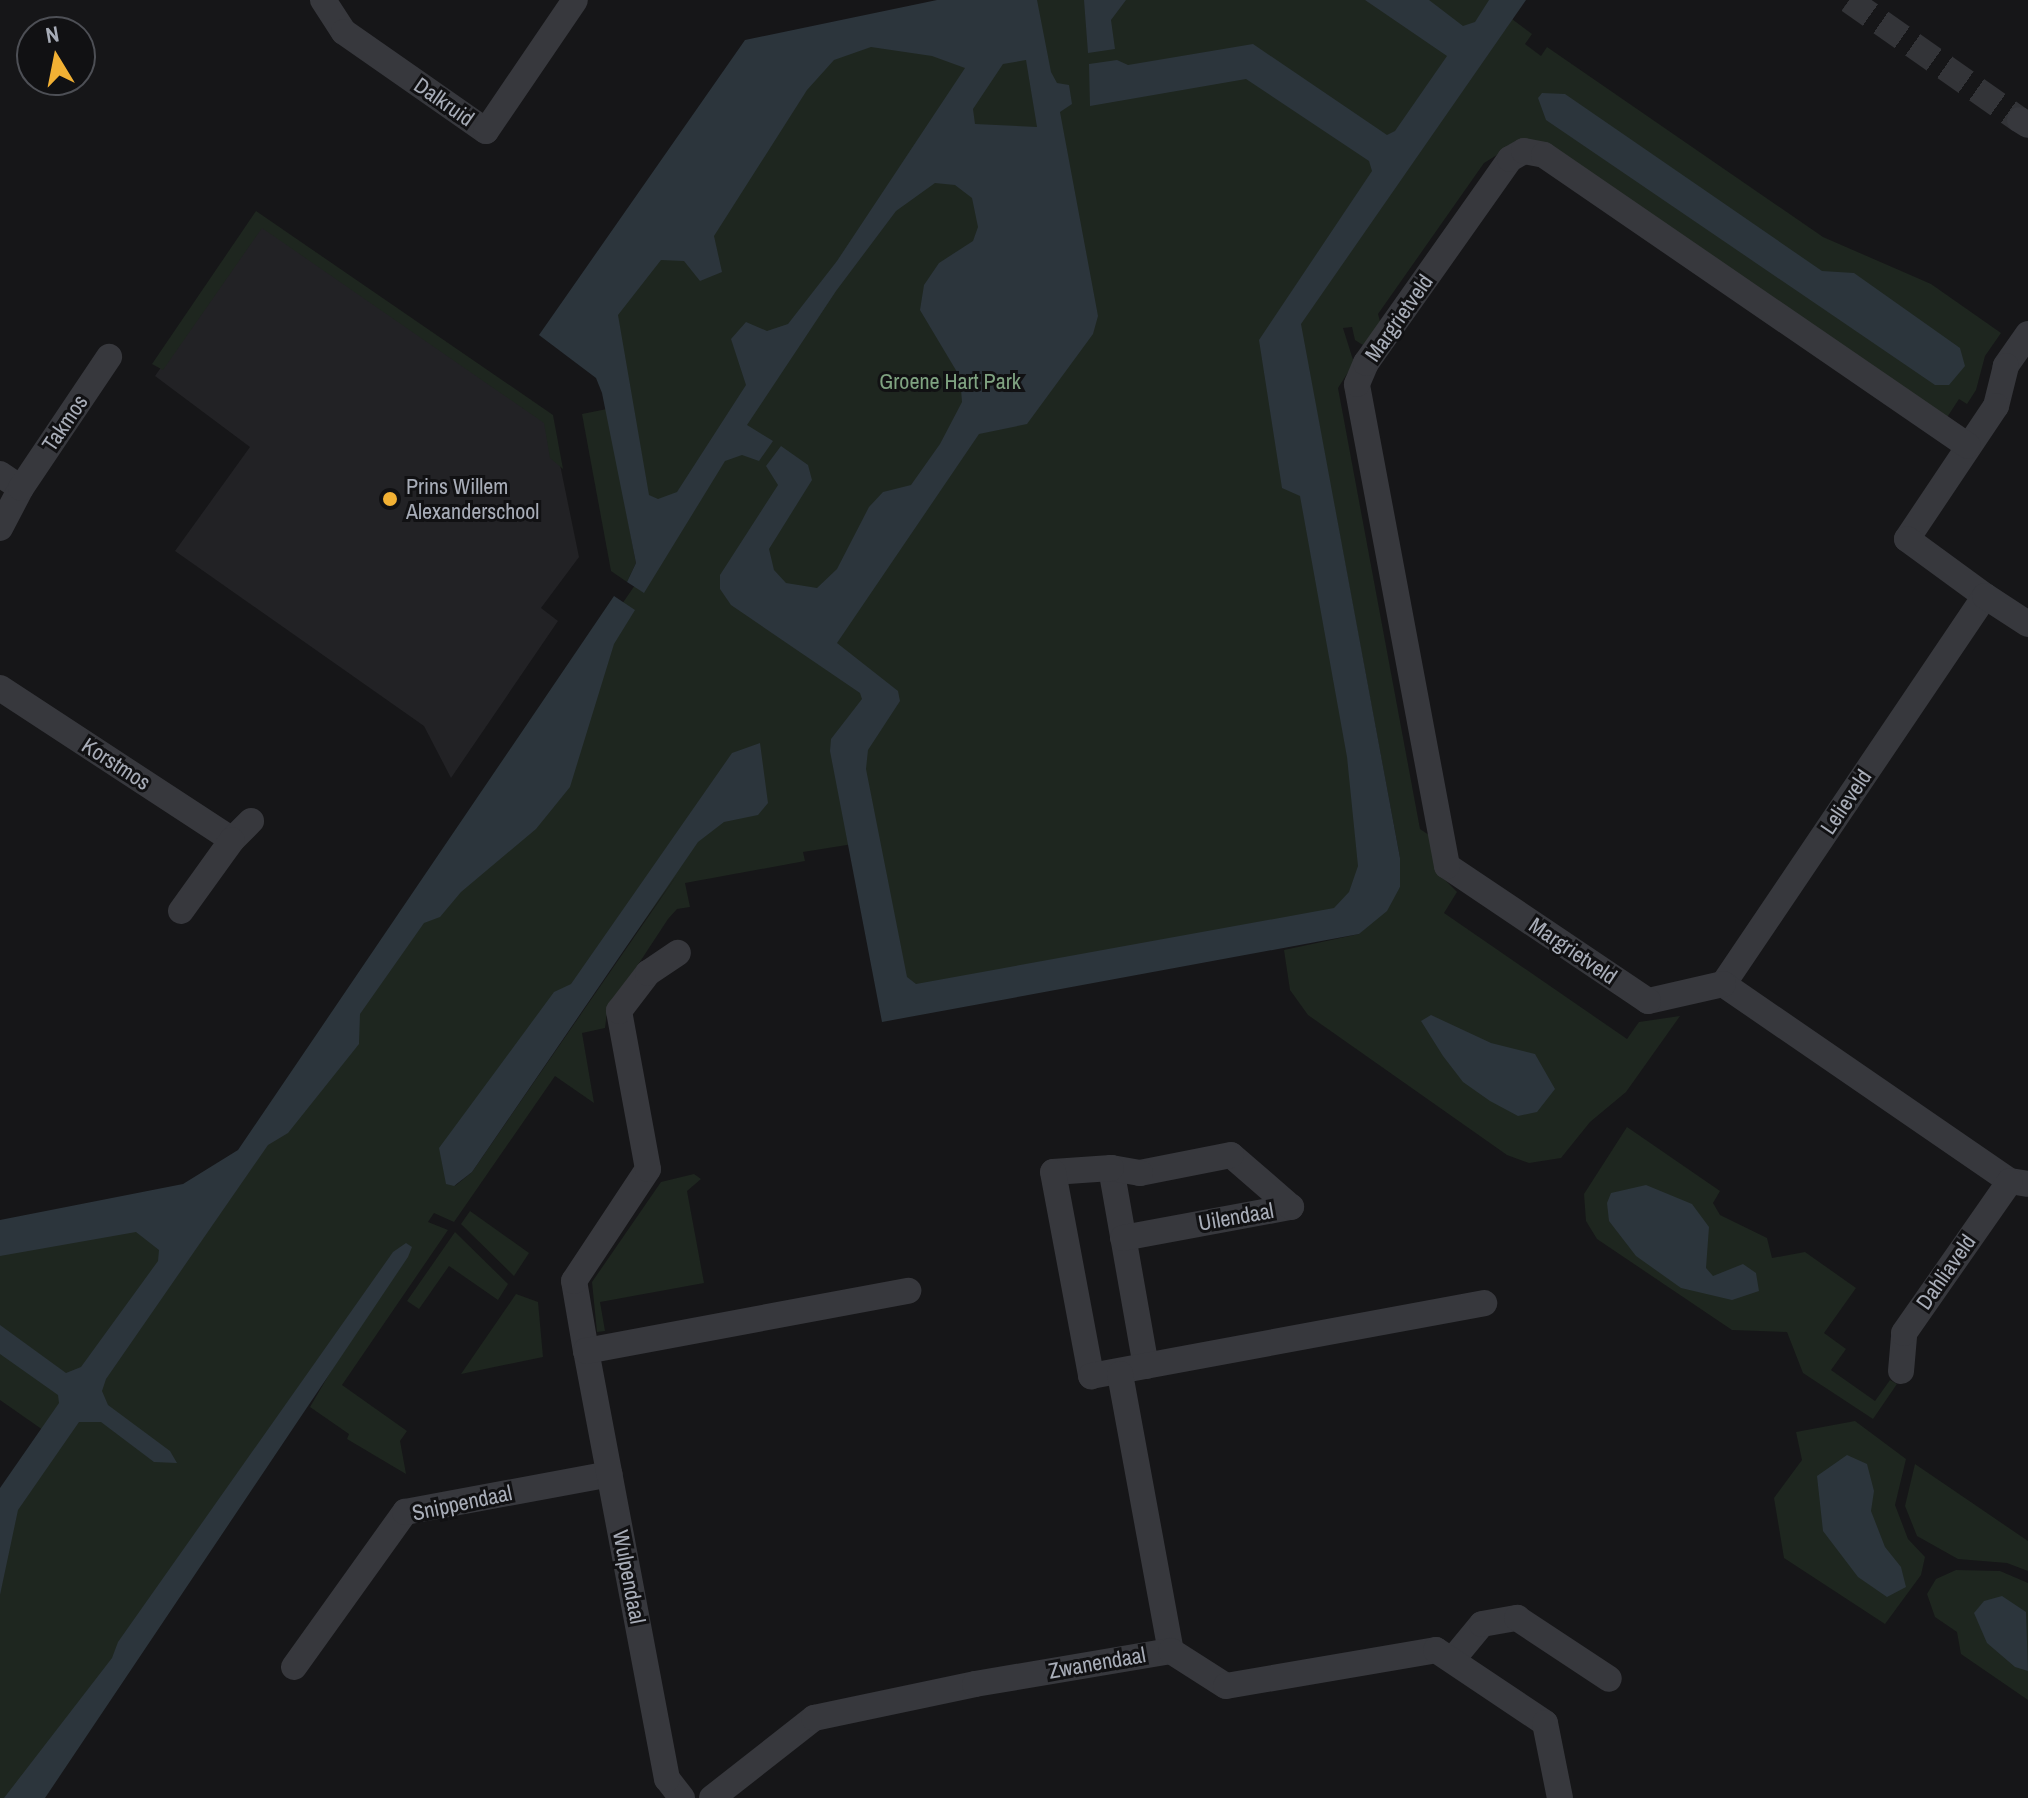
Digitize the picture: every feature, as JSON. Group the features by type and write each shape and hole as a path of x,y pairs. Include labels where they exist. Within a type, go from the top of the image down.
{"street":[{"name":"Dalkruid","path":"323,0 344,32 486,131 575,0"},
{"name":"Margrietveld","path":"1723,984 1648,1001 1447,866 1357,384 1366,363 1510,159 1524,151 1544,155 1968,446"},
{"path":"2028,334 2006,366 1996,406 1907,539 2028,624"},
{"name":"Takmos","path":"0,528 11,481 109,357"},
{"name":"Lelieveld","path":"1723,984 1985,596"},
{"name":"Korstmos","path":"0,688 232,840"},
{"path":"181,911 232,840 251,821"},
{"name":"Wulpendaal","path":"678,953 648,973 619,1011 648,1169 574,1281 667,1779 682,1798"},
{"path":"1723,984 2019,1182"},
{"name":"Uilendaal","path":"1120,1374 1091,1376 1053,1172 1111,1168 1140,1173 1231,1155 1291,1207 1123,1238"},
{"path":"1111,1168 1146,1366"},
{"name":"Dahliaveld","path":"1901,1371 1904,1333 2019,1182"},
{"path":"586,1351 908,1291"},
{"path":"1171,1651 1120,1374 1146,1366 1484,1303"},
{"name":"Snippendaal","path":"294,1667 405,1512 610,1474"},
{"path":"1453,1659 1482,1624 1517,1618 1609,1679"},
{"name":"Zwanendaal","path":"712,1798 814,1718 1171,1651 1226,1686 1436,1650 1545,1723 1560,1798"}],"shaded area":[{"path":"937,0 1037,0 1051,72 1057,83 1069,85 1072,104 1060,112 1098,316 1093,334 1027,424 979,434 837,643 898,691 900,701 868,750 866,769 907,977 916,984 1334,908 1349,892 1358,866 1347,757 1300,496 1282,488 1259,340 1372,171 1369,161 1246,79 1090,106 1089,64 1117,60 1128,65 1253,44 1387,135 1395,131 1447,56 1365,0 1429,0 1463,26 1475,22 1489,0 1526,0 1301,324 1400,858 1400,887 1387,911 1359,934 882,1022 830,751 831,739 862,699 860,693 731,605 720,589 720,575 778,485 766,466 781,446 808,465 812,480 769,549 774,570 786,583 817,588 837,569 869,507 883,492 911,485 940,444 962,402 960,377 920,310 924,285 939,263 973,241 978,227 972,198 955,185 935,183 896,211 836,291 747,425 773,441 759,461 742,455 725,461 644,593 627,582 636,563 602,393 596,378 539,335 745,40","holes":["871,47 932,56 965,68 837,261 788,324 767,331 746,322 731,339 746,385 677,492 658,499 649,495 618,315 661,260 684,261 700,281 722,272 714,236 807,90 834,60","1026,60 1037,127 975,124 973,109 1003,64"]},
{"path":"1084,0 1126,0 1111,20 1115,49 1088,53"},
{"path":"1542,93 1565,94 1822,271 1854,273 1960,348 1965,366 1949,385 1935,385 1546,120 1538,98"},
{"name":"Prins Willem Alexanderschool","path":"261,225 551,421 579,557 541,608 558,621 451,778 424,726 175,551 250,447 155,376"},
{"path":"614,596 635,610 614,644 570,787 536,829 461,892 440,917 424,923 360,1014 359,1044 288,1133 268,1145 106,1379 102,1391 108,1405 170,1451 177,1463 154,1462 101,1422 79,1422 18,1510 0,1595 0,1488 59,1403 58,1395 0,1354 0,1325 66,1373 81,1367 158,1261 159,1250 136,1232 0,1256 0,1220 183,1184 238,1150"},
{"path":"760,743 768,803 758,815 724,822 698,842 472,1172 454,1186 446,1184 439,1148 554,992 571,984 732,753"},
{"path":"1431,1015 1491,1043 1535,1054 1555,1089 1537,1112 1518,1116 1490,1101 1463,1082 1443,1056 1421,1021"},
{"path":"1646,1185 1692,1204 1709,1227 1706,1268 1713,1276 1743,1264 1756,1273 1759,1291 1732,1300 1681,1288 1636,1256 1609,1221 1607,1203 1611,1193"},
{"path":"406,1243 412,1247 408,1257 45,1798 4,1798 112,1658 118,1642 393,1252"},
{"path":"1847,1455 1867,1464 1874,1491 1871,1511 1885,1547 1901,1567 1906,1587 1887,1597 1858,1577 1823,1531 1817,1476"},
{"path":"2002,1596 2026,1612 2028,1671 2015,1667 1987,1643 1974,1613 1984,1601"}],"green space":[{"name":"Groene Hart Park","path":"1008,0 1510,0 1505,30 1512,19 1532,34 1525,44 1541,56 1547,47 1823,237 1931,284 2001,333 1985,356 1976,390 1967,404 1959,399 1946,419 1521,140 1484,163 1378,314 1381,325 1366,347 1355,340 1352,327 1343,328 1354,363 1338,388 1420,829 1432,837 1439,874 1457,892 1444,913 1627,1039 1639,1022 1680,1016 1626,1092 1590,1122 1561,1158 1529,1163 1507,1155 1308,1015 1290,990 1284,950 1359,934 1400,887 1400,858 1302,334 1384,870 1354,918 889,1004 853,844 803,852 805,861 685,883 690,907 677,909 668,919 607,1012 605,1028 582,1033 594,1103 555,1076 454,1222 434,1213 428,1222 448,1230 342,1385 407,1431 400,1441 406,1474 347,1439 349,1434 310,1407 341,1354 25,1798 0,1798 0,1515 53,1437 0,1400 0,1236 215,1198 646,569 600,349 581,320 763,58","holes":["677,875 472,1172 455,1186"]},
{"path":"256,211 553,415 563,469 550,458 544,423 262,228 163,370 152,364"},
{"path":"607,409 636,563 627,582 611,571 582,414"},
{"path":"1627,1127 1720,1191 1713,1203 1720,1215 1767,1238 1772,1258 1805,1252 1856,1288 1824,1333 1846,1349 1831,1370 1875,1401 1890,1380 1897,1384 1873,1419 1803,1373 1787,1332 1732,1330 1597,1239 1586,1221 1584,1194"},
{"path":"694,1174 701,1179 687,1191 704,1283 600,1302 605,1331 597,1332 592,1282 661,1182"},
{"path":"470,1211 529,1253 514,1276 461,1224"},
{"path":"455,1232 508,1284 498,1300 449,1266 419,1309 407,1301"},
{"path":"516,1294 538,1302 543,1357 461,1374"},
{"path":"1855,1421 1906,1459 1895,1505 1908,1539 1925,1557 1921,1575 1885,1624 1784,1558 1774,1498 1802,1460 1796,1432"},
{"path":"1915,1464 2028,1541 2028,1571 2007,1563 1958,1559 1917,1536 1905,1506"},
{"path":"1956,1570 2000,1571 2028,1583 2028,1700 1961,1654 1957,1632 1935,1617 1927,1594 1936,1579"}],"tunnel":[{"path":"1849,0 2020,120"}],"place":[{"name":"Prins Willem Alexanderschool","path":"390,499"}]}
